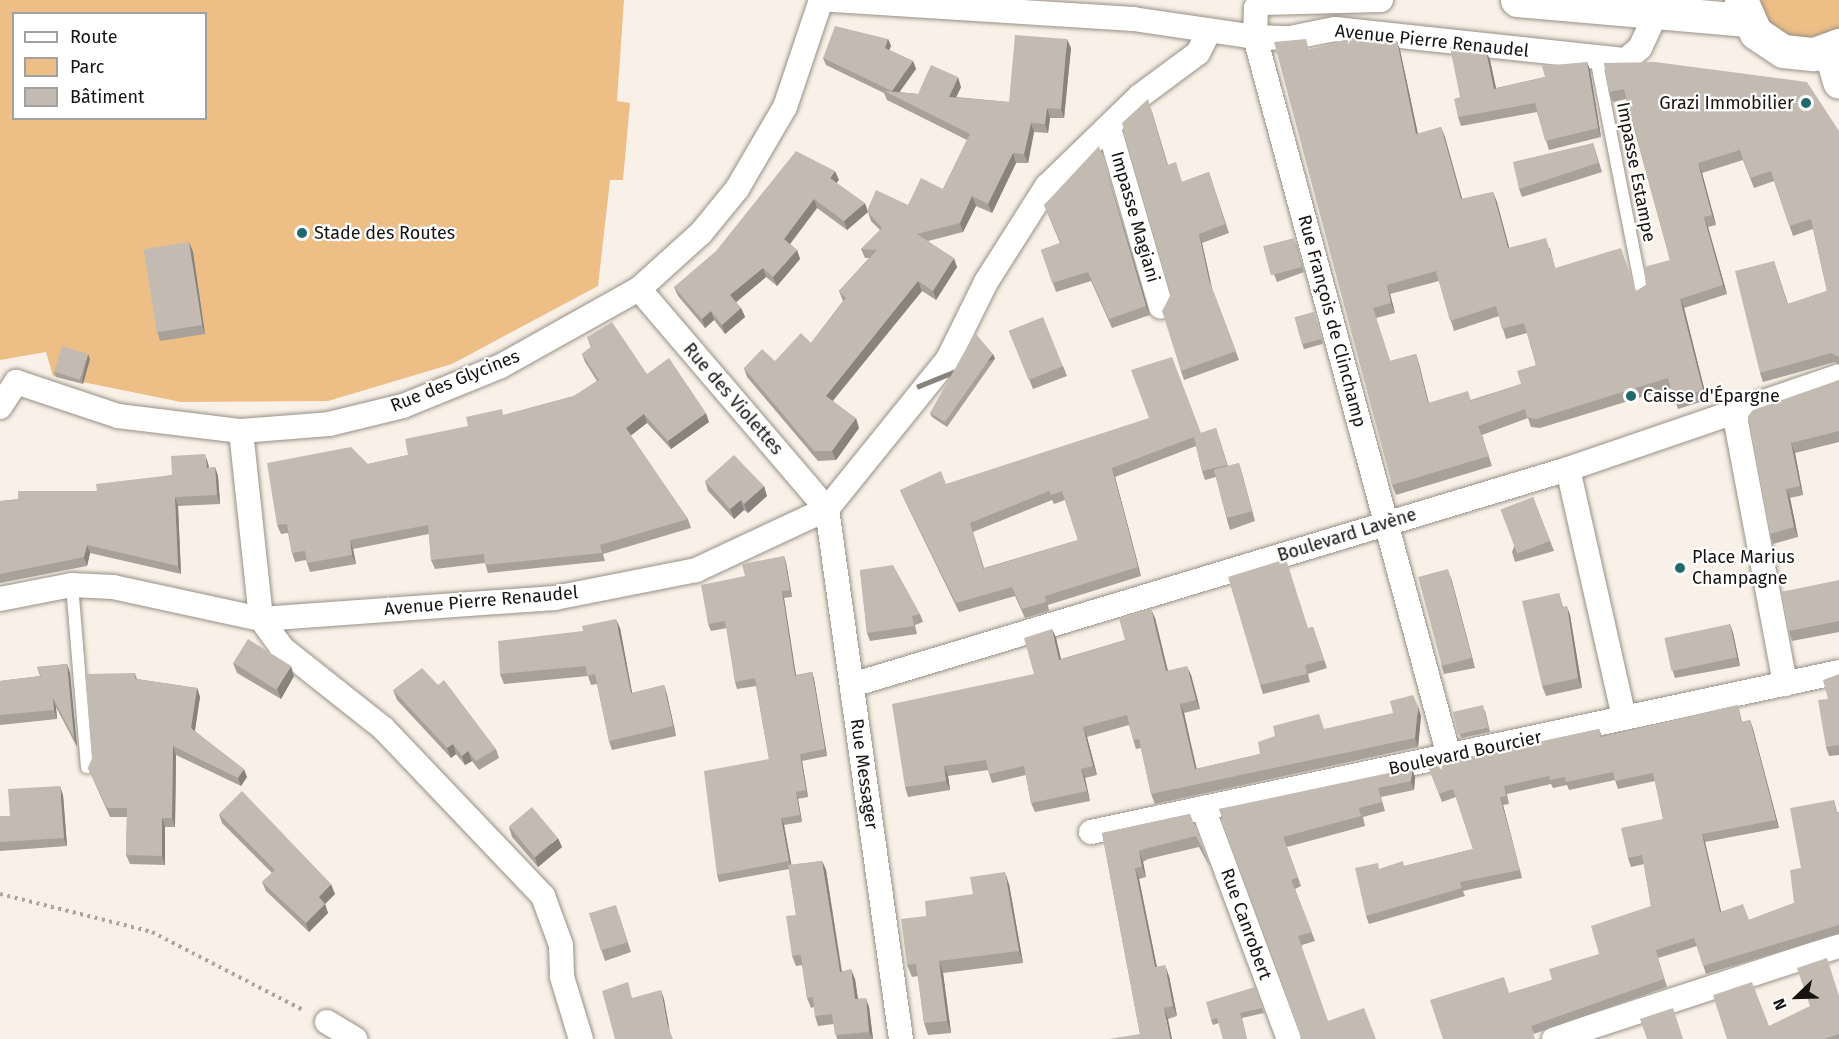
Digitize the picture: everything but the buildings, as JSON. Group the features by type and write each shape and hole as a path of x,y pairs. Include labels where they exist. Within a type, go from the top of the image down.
{"main road":[{"path":"1517,0 1657,12 1744,10 1783,51 1834,47 1839,82"},
{"path":"1577,4 1611,0"}],"street":[{"name":"Rue des Glycines","path":"0,406 16,382 118,416 241,432 329,424 403,406 501,366 639,289 701,233 737,189 785,107 821,0"},
{"path":"833,0 1132,19 1209,31"},
{"name":"Rue François de Clinchamp","path":"1381,0 1262,3 1256,8 1255,37 1449,756"},
{"name":"Avenue Pierre Renaudel","path":"0,599 72,585 113,587 261,619 567,596 696,570 827,509 948,359 986,282 1047,186 1109,128 1198,53 1209,31 1255,37 1290,38 1335,29 1626,60 1640,48 1657,12"},
{"name":"Impasse Magiani","path":"1109,128 1161,307"},
{"name":"Rue des Violettes","path":"639,289 827,509"},
{"name":"Boulevard Lavène","path":"852,685 1568,470 1839,376"},
{"path":"1734,411 1785,684"},
{"path":"241,432 261,619 282,648 383,728 543,896 561,945 562,977 581,1039"},
{"path":"1568,470 1624,718"},
{"name":"Rue Messager","path":"827,509 901,1039"},
{"name":"Boulevard Bourcier","path":"1091,832 1839,672"},
{"name":"Rue Canrobert","path":"1203,808 1289,1039"},
{"path":"1554,1039 1839,946"},
{"path":"327,1022 355,1039"}],"lane":[{"name":"Impasse Estampe","path":"1596,58 1642,293"},
{"path":"72,585 87,767"}],"path":[{"path":"0,894 152,932 327,1022"}],"green space":[{"name":"Stade des Routes","path":"0,0 624,0 617,101 630,103 623,180 610,180 598,286 452,364 328,401 181,402 53,376 46,352 0,360"},
{"path":"1741,0 1839,0 1839,45 1798,54"}],"place":[{"name":"Grazi Immobilier","path":"1806,103"},
{"name":"Stade des Routes","path":"302,233"},
{"name":"Caisse d'Épargne","path":"1631,396"},
{"name":"Place Marius Champagne","path":"1680,568"}]}
